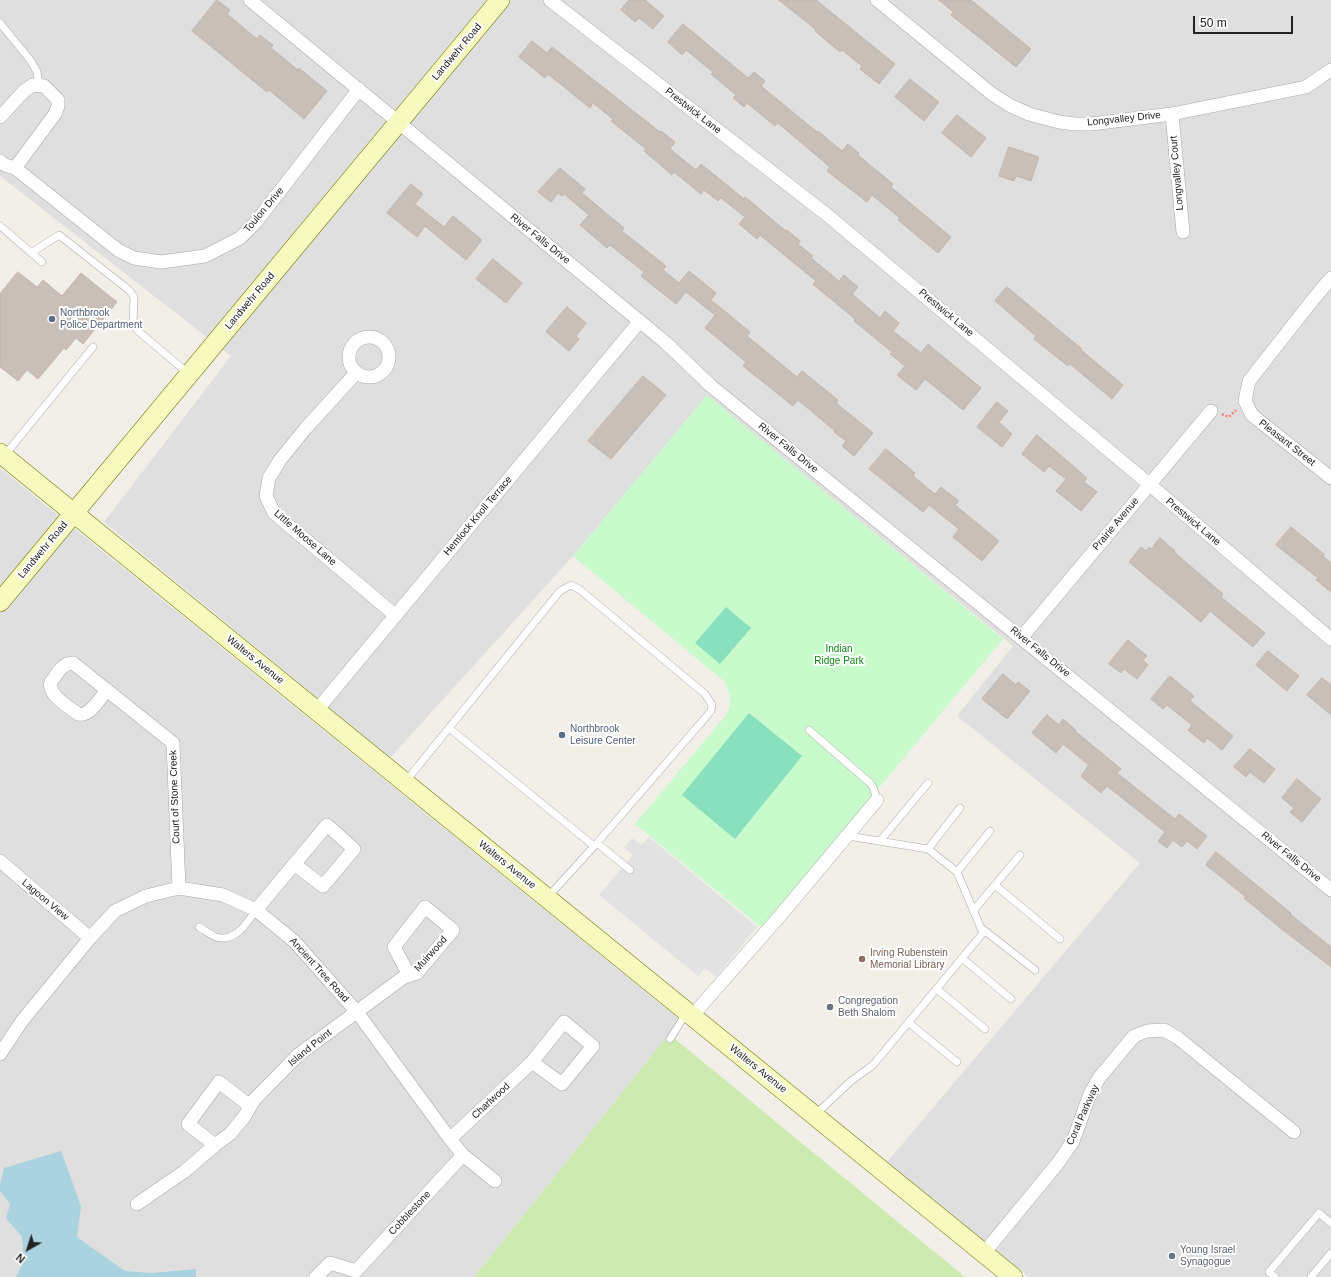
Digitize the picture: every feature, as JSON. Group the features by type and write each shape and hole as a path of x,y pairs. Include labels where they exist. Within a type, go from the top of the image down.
{"main road":[{"name":"Landwehr Road","path":"0,602 500,0"},
{"name":"Walters Avenue","path":"2,454 1013,1277"}],"street":[{"name":"River Falls Drive","path":"250,0 640,321 665,342 711,386 1331,890"},
{"name":"Prestwick Lane","path":"550,0 826,214 1149,484 1331,639"},
{"name":"Longvalley Drive","path":"877,0 992,94 1029,114 1058,122 1086,124 1172,114 1306,87 1331,70"},
{"path":"0,117 24,91 33,85 44,86 58,100 58,106 55,114 15,168"},
{"name":"Toulon Drive","path":"0,161 15,168 118,250 134,258 162,262 205,256 240,238 256,222 359,89"},
{"name":"Longvalley Court","path":"1172,114 1183,232"},
{"path":"1245,401 1249,381 1331,278"},
{"name":"Hemlock Knoll Terrace","path":"317,710 640,321"},
{"name":"Little Moose Lane","path":"357,372 305,429 280,460 269,478 266,496 274,512 395,615"},
{"name":"Pleasant Street","path":"1245,401 1252,415 1331,478"},
{"name":"Prairie Avenue","path":"1022,638 1211,411"},
{"name":"Court of Stone Creek","path":"107,690 173,743 179,888"},
{"path":"690,1014 779,917 877,800"},
{"path":"256,910 294,864 327,825 354,849 323,886 294,864"},
{"name":"Lagoon View","path":"0,861 90,938"},
{"name":"Ancient Tree Road","path":"0,1054 22,1021 90,938 115,911 146,896 179,888 223,895 256,910 294,941 357,1012 463,1155 495,1181"},
{"name":"Muirwood","path":"357,1012 404,976 409,975 417,973 453,930 425,907 394,947 409,975"},
{"name":"Island Point","path":"137,1204 185,1171 230,1134 244,1117 254,1100 298,1055 357,1012"},
{"name":"Charlwood","path":"450,1139 532,1062 564,1022 593,1046 562,1084 532,1062"},
{"name":"Coral Parkway","path":"984,1253 1058,1164 1073,1141 1090,1094 1099,1078 1134,1036 1147,1031 1164,1030 1178,1038 1294,1132"},
{"path":"215,1145 188,1124 219,1082 250,1106"},
{"name":"Cobblestone","path":"316,1277 330,1263 356,1274 463,1155"}],"lane":[{"path":"0,23 31,61 37,72 39,86"},
{"path":"0,226 42,262"},
{"path":"31,253 59,235 129,290 134,297 133,324 138,331 189,374"},
{"path":"2,454 93,347"},
{"path":"405,782 560,591 571,585 579,589 705,694 712,705 711,710 595,845 547,898"},
{"path":"449,728 595,845 630,870"},
{"path":"809,730 870,783 873,787 877,800"},
{"path":"880,841 928,783"},
{"path":"928,849 960,808"},
{"path":"957,872 990,831"},
{"path":"815,1116 851,1081 873,1065 983,933 957,872 928,849 848,836"},
{"path":"973,911 1020,855"},
{"path":"995,885 1060,939"},
{"path":"199,927 218,937 229,937 235,935 247,924 256,910"},
{"path":"980,926 1035,970"},
{"path":"962,958 1011,999"},
{"path":"937,989 985,1029"},
{"path":"670,1040 690,1014"},
{"path":"909,1023 957,1062"},
{"path":"1275,1277 1269,1272 1318,1213 1331,1224"},
{"path":"1311,1277 1331,1253"}],"path":[{"path":"1211,411 1229,417 1245,401"}],"shaded area":[{"path":"0,0 1331,0 1331,1277 1029,1277 887,1162 1140,863 957,716 1013,646 707,396 573,556 390,758 104,522 231,356 0,176"},
{"path":"0,468 678,1018 669,1034 474,1277 0,1277"},
{"path":"649,837 757,927 716,977 705,968 698,976 599,895 633,855 624,848 632,838 642,845"}],"green space":[{"name":"Indian Ridge Park","path":"707,395 1003,639 762,928 635,824 726,715 730,707 730,699 725,682 573,556"},
{"path":"726,607 751,628 720,664 695,643"},
{"path":"749,713 802,756 735,839 682,795"},
{"path":"669,1034 965,1277 474,1277"}],"water":[{"path":"61,1151 81,1206 77,1237 125,1271 152,1273 196,1269 196,1277 16,1277 24,1260 22,1237 6,1218 10,1204 0,1191 4,1168"}],"building":[{"path":"217,0 230,10 227,14 257,39 260,35 273,45 271,48 327,91 304,119 269,90 267,92 192,31"},
{"path":"629,0 645,0 664,16 653,29 639,18 635,22 621,10"},
{"path":"779,0 816,0 895,64 879,84 860,69 862,66 842,50 840,52"},
{"path":"939,0 971,0 1031,49 1016,67 951,15 953,12"},
{"path":"683,24 748,78 754,72 765,81 761,86 842,151 848,144 859,153 858,155 893,184 891,187 951,237 938,253 898,220 900,218 872,195 867,202 827,171 830,167 778,123 775,126 747,103 744,107 733,98 736,95 711,74 713,72 686,50 682,55 668,42"},
{"path":"532,41 547,53 552,47 660,132 661,131 675,142 670,149 696,170 701,164 744,199 745,197 800,241 798,244 813,256 811,258 839,281 844,275 858,287 852,294 880,318 885,311 899,323 893,331 921,353 928,344 981,388 963,410 925,379 916,390 897,375 905,366 890,354 892,352 854,321 855,319 813,284 816,281 760,235 757,239 739,224 745,217 721,198 718,201 704,190 701,194 674,172 672,175 644,151 646,149 611,121 613,119 593,103 590,108 548,74 545,78 519,57"},
{"path":"910,79 939,102 924,121 895,97"},
{"path":"957,115 986,138 971,157 942,133"},
{"path":"1009,147 1039,157 1031,181 1016,176 1014,181 999,176"},
{"path":"560,168 585,189 582,193 624,228 622,231 666,266 663,270 679,283 689,271 716,293 711,300 750,332 747,336 797,377 802,371 838,400 836,403 873,433 854,456 842,446 846,441 834,432 835,431 798,400 793,406 743,366 746,362 705,328 715,315 686,292 676,304 641,276 644,272 610,245 607,248 580,225 589,215 564,194 562,196 558,193 551,202 538,192"},
{"path":"411,184 423,194 415,204 444,227 453,216 482,240 466,260 425,226 417,237 387,213"},
{"path":"493,259 522,283 506,303 476,279"},
{"name":"Northbrook Police Department","path":"18,272 37,287 43,280 62,296 81,273 117,302 83,344 76,338 66,350 64,348 38,379 27,370 18,381 0,367 0,294"},
{"path":"1007,287 1123,385 1112,399 1070,364 1068,366 1034,339 1036,336 995,301"},
{"path":"567,307 586,323 576,336 579,339 569,351 546,332"},
{"path":"643,376 666,395 611,459 588,441"},
{"path":"997,402 1008,411 999,422 1012,434 1002,447 977,427"},
{"path":"1037,435 1087,478 1084,482 1097,492 1081,511 1056,491 1066,479 1049,466 1044,472 1022,454"},
{"path":"886,449 915,473 913,476 935,494 941,487 959,501 955,505 999,541 982,561 953,537 959,529 929,505 923,512 869,469"},
{"path":"1291,527 1324,554 1323,556 1331,563 1331,592 1316,580 1318,578 1276,545"},
{"path":"1160,538 1223,594 1221,597 1265,633 1253,647 1210,611 1201,622 1129,562 1141,547 1146,551 1149,547 1151,549"},
{"path":"1128,640 1147,656 1143,660 1148,665 1137,679 1124,669 1121,673 1109,664"},
{"path":"1268,651 1299,676 1287,691 1256,665"},
{"path":"1003,674 1016,685 1018,682 1030,691 1007,719 982,699"},
{"path":"1170,676 1194,696 1190,701 1233,736 1222,750 1207,738 1204,743 1188,730 1192,725 1167,705 1163,709 1151,699"},
{"path":"1322,678 1331,685 1331,715 1307,695"},
{"path":"1047,715 1059,725 1063,719 1076,730 1075,731 1121,769 1117,773 1175,819 1179,814 1207,836 1197,849 1187,841 1182,847 1173,840 1167,848 1158,841 1165,832 1107,786 1101,793 1081,776 1089,765 1063,744 1056,753 1032,733"},
{"path":"1250,749 1275,769 1264,783 1250,772 1246,777 1234,767"},
{"path":"1297,779 1321,799 1302,822 1290,812 1294,808 1282,798"},
{"path":"1216,852 1331,947 1331,967 1279,927 1244,898 1246,897 1206,865"}],"place":[{"name":"Northbrook Police Department","path":"52,319"},
{"name":"Northbrook Leisure Center","path":"562,735"},
{"name":"Irving Rubenstein Memorial Library","path":"862,959"},
{"name":"Congregation Beth Shalom","path":"830,1007"},
{"name":"Young Israel Synagogue","path":"1172,1256"}]}
